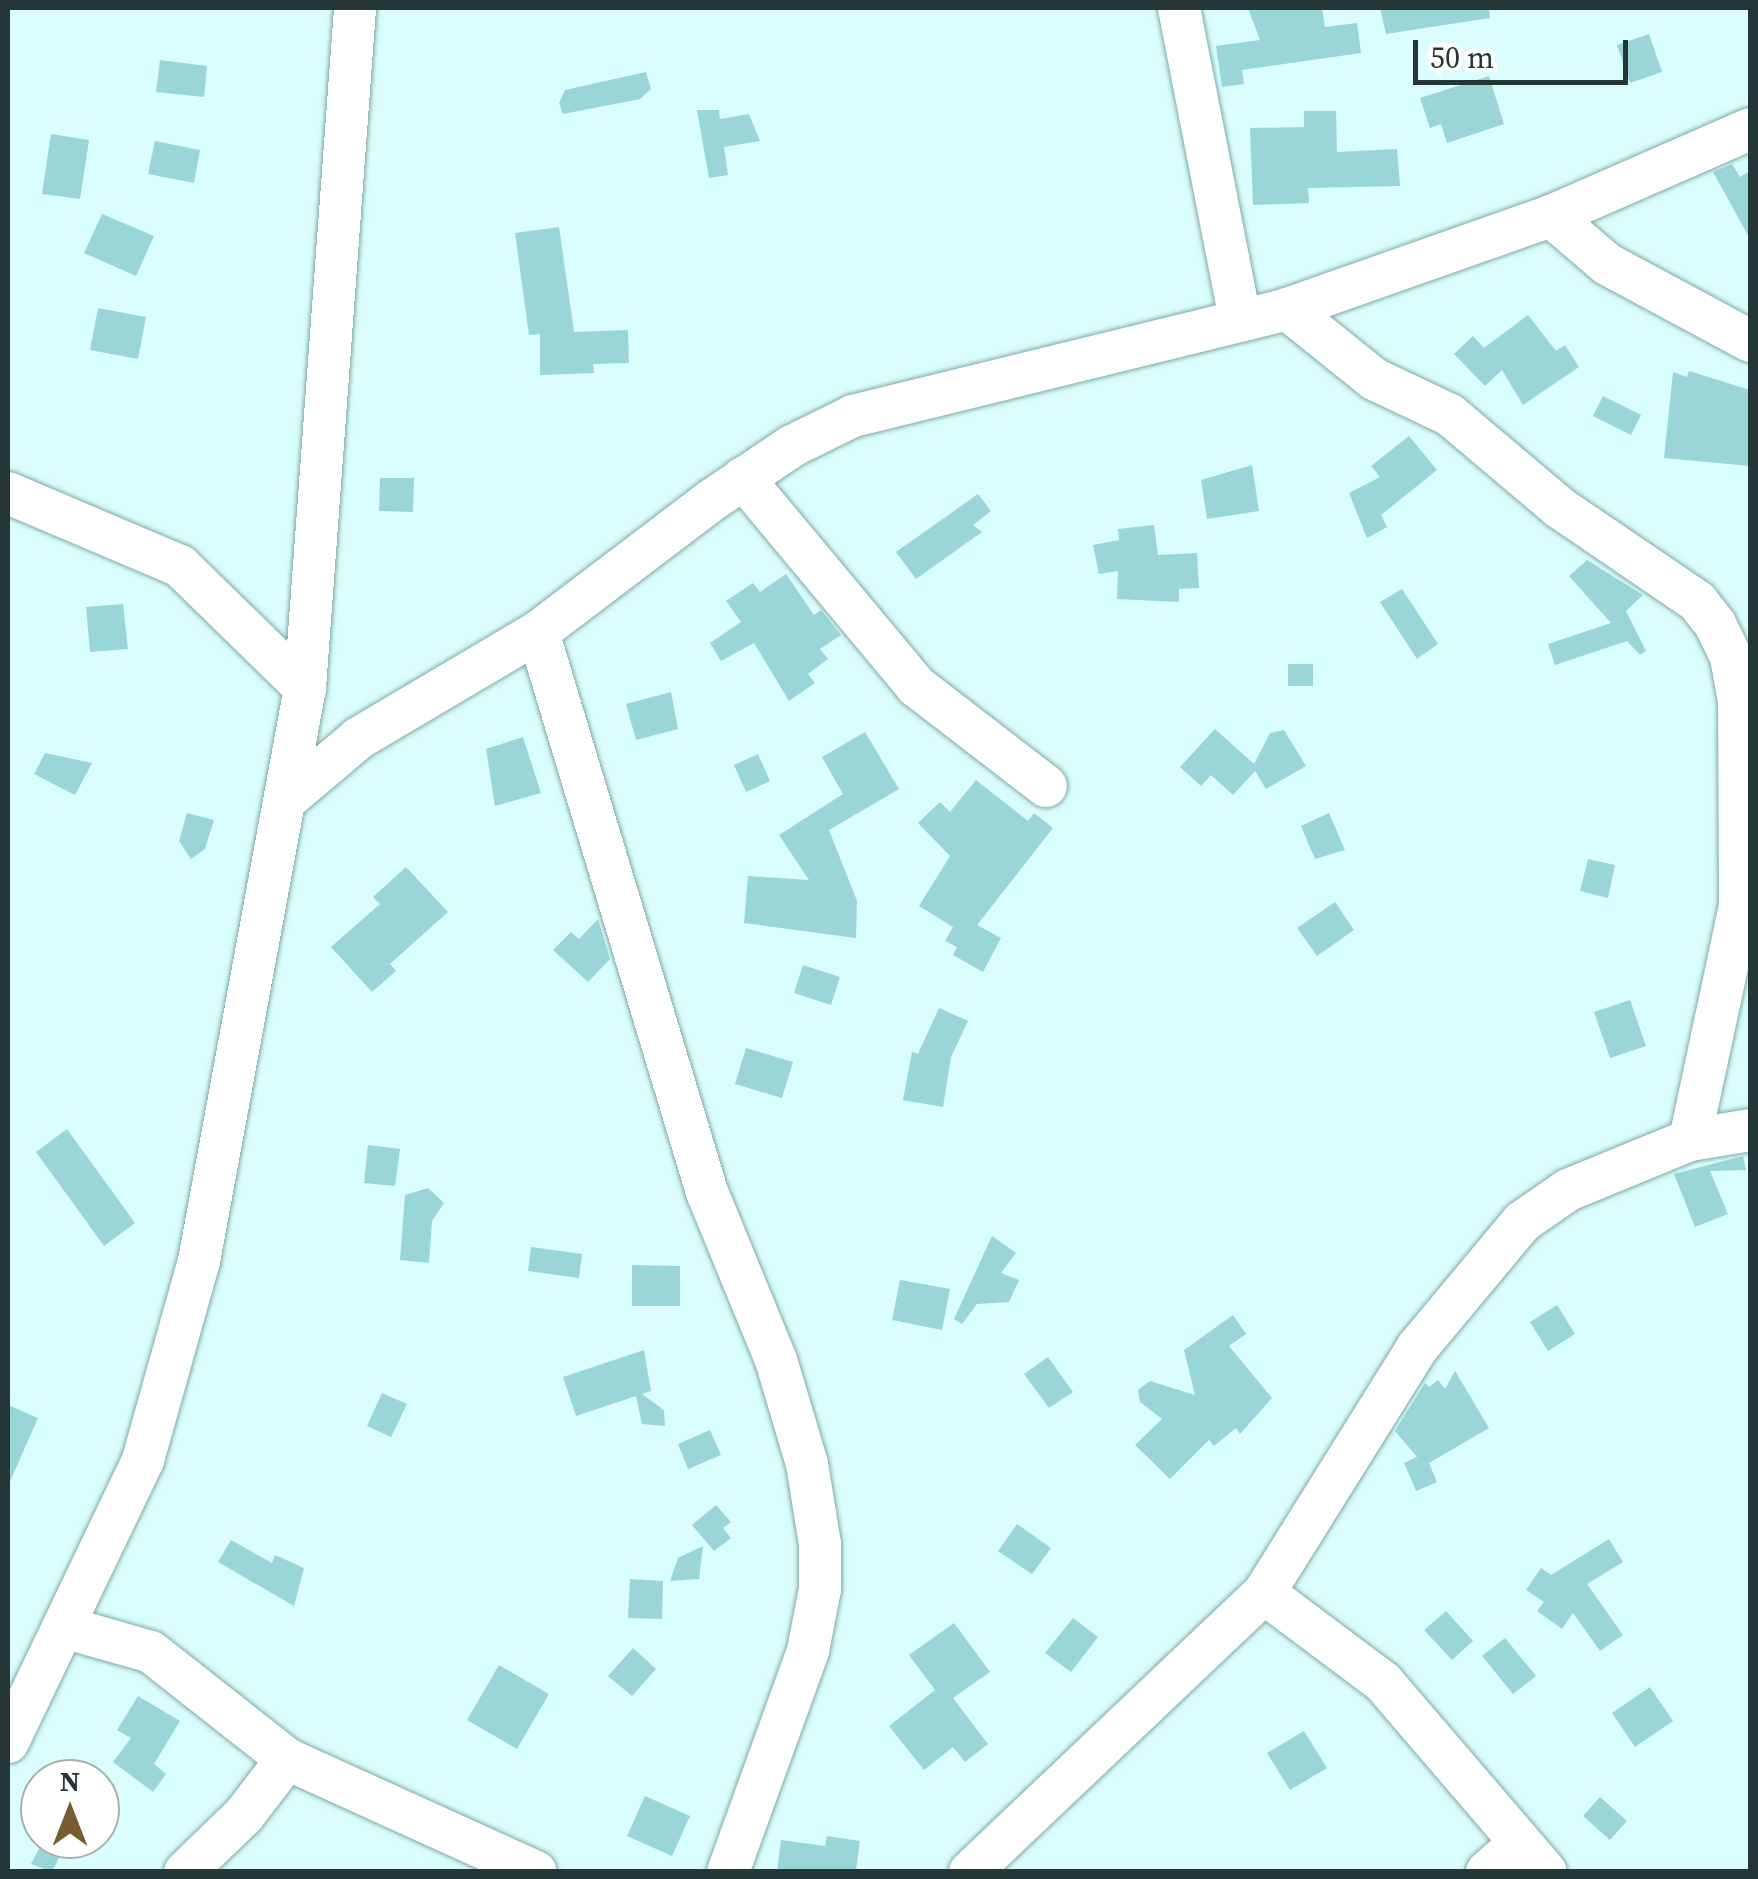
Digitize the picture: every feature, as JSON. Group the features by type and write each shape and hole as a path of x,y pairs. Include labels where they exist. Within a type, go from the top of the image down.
{"street":[{"path":"8,1742 67,1628 143,1460 199,1261 288,798 305,688 355,8"},
{"path":"1179,8 1240,320"},
{"path":"288,798 359,738 538,632 743,478 852,416 1287,310 1551,216 1750,129"},
{"path":"1551,216 1606,264 1750,342"},
{"path":"1287,310 1374,379 1450,415 1560,508 1698,601 1723,641 1739,702 1740,906 1690,1140"},
{"path":"743,478 916,686 1046,786"},
{"path":"8,494 180,566 305,688"},
{"path":"538,632 707,1192 776,1360 807,1464 820,1544 820,1589 808,1651 728,1872"},
{"path":"970,1872 1264,1592 1417,1348 1485,1260 1522,1222 1568,1190 1690,1140 1750,1130"},
{"path":"1264,1592 1383,1682 1533,1857 1487,1872"},
{"path":"67,1628 151,1652 287,1758 536,1872"},
{"path":"185,1872 244,1815 287,1758"}],"building":[{"path":"1248,8 1322,8 1325,27 1357,23 1361,53 1242,70 1244,84 1222,87 1216,46 1260,40"},
{"path":"1380,8 1489,8 1490,18 1386,34"},
{"path":"1649,34 1662,72 1630,83 1617,45"},
{"path":"160,60 207,66 204,97 156,92"},
{"path":"646,72 651,89 640,99 563,114 559,103 565,90"},
{"path":"1489,76 1504,124 1447,143 1441,124 1430,128 1420,98"},
{"path":"697,110 719,110 720,119 749,114 760,141 724,147 728,175 709,178"},
{"path":"1304,111 1336,111 1337,152 1397,149 1400,186 1308,188 1309,203 1253,205 1250,128 1304,127"},
{"path":"51,134 89,140 80,199 42,194"},
{"path":"155,141 200,150 194,183 148,174"},
{"path":"1732,164 1740,177 1750,171 1750,239 1713,172"},
{"path":"102,214 154,236 136,276 84,253"},
{"path":"559,227 574,332 628,330 629,363 593,364 594,373 540,375 540,334 529,335 515,233"},
{"path":"98,308 146,317 138,359 90,350"},
{"path":"1528,315 1556,351 1565,345 1579,367 1523,405 1502,370 1485,386 1454,354 1473,336 1484,348"},
{"path":"1689,371 1750,390 1750,466 1664,458 1673,372 1687,377"},
{"path":"1603,396 1641,415 1631,435 1593,416"},
{"path":"1409,436 1437,470 1381,515 1387,527 1367,538 1349,493 1380,477 1371,466"},
{"path":"1252,465 1259,511 1207,519 1201,480"},
{"path":"380,478 414,478 413,512 379,511"},
{"path":"978,494 991,511 973,525 982,532 916,579 896,552"},
{"path":"1154,525 1158,555 1197,553 1199,588 1179,589 1179,602 1117,599 1118,571 1099,574 1093,545 1119,540 1118,529"},
{"path":"1587,560 1643,595 1626,611 1646,651 1640,655 1627,641 1555,665 1548,644 1611,623 1569,576"},
{"path":"786,574 814,615 821,610 841,635 820,649 828,659 808,674 815,683 789,701 754,643 721,661 710,643 741,622 726,601 753,583 760,592"},
{"path":"1402,589 1438,644 1417,659 1380,602"},
{"path":"123,604 128,649 90,652 86,607"},
{"path":"1288,664 1313,664 1313,686 1288,686"},
{"path":"671,692 678,729 636,740 626,704"},
{"path":"1215,729 1254,764 1270,733 1284,730 1306,766 1266,789 1255,771 1233,795 1211,775 1201,786 1180,767"},
{"path":"865,732 899,789 829,830 857,901 856,938 744,923 748,876 809,880 779,835 843,794 822,757"},
{"path":"523,737 541,793 495,806 486,749"},
{"path":"45,753 92,763 75,795 34,774"},
{"path":"758,754 770,781 746,792 734,765"},
{"path":"976,780 1028,821 1034,813 1053,828 977,925 1001,938 983,972 953,955 957,947 945,941 953,927 919,906 950,856 918,823 940,802 950,812"},
{"path":"187,813 214,820 205,849 191,859 179,841"},
{"path":"1329,813 1345,850 1315,859 1301,826"},
{"path":"1588,859 1615,865 1608,898 1580,891"},
{"path":"406,867 448,912 390,964 396,971 372,992 331,947 380,904 373,897"},
{"path":"1335,902 1354,930 1317,956 1297,928"},
{"path":"598,919 610,959 588,982 553,950 571,932 579,939"},
{"path":"803,965 840,977 831,1005 794,993"},
{"path":"1630,1000 1646,1046 1610,1058 1594,1012"},
{"path":"939,1008 968,1021 951,1057 943,1107 903,1100 912,1052 918,1054"},
{"path":"746,1048 793,1062 782,1098 735,1084"},
{"path":"67,1129 135,1223 104,1246 36,1152"},
{"path":"368,1145 400,1149 395,1186 364,1183"},
{"path":"1743,1156 1746,1170 1710,1171 1728,1214 1695,1227 1674,1174"},
{"path":"428,1188 444,1203 432,1221 429,1263 400,1260 405,1195"},
{"path":"992,1236 1016,1253 1001,1273 1019,1280 1009,1302 977,1304 962,1324 954,1319"},
{"path":"531,1247 582,1254 579,1278 528,1271"},
{"path":"632,1265 680,1266 680,1306 632,1306"},
{"path":"900,1280 950,1289 942,1330 892,1320"},
{"path":"1557,1305 1575,1334 1548,1351 1530,1322"},
{"path":"1233,1315 1246,1334 1229,1346 1272,1398 1240,1434 1236,1428 1214,1446 1209,1440 1170,1479 1135,1445 1162,1419 1140,1402 1138,1390 1150,1381 1195,1395 1184,1350"},
{"path":"644,1350 651,1391 642,1394 664,1410 665,1426 642,1424 636,1396 576,1416 563,1377"},
{"path":"1048,1357 1073,1392 1049,1408 1024,1374"},
{"path":"1455,1371 1489,1428 1429,1463 1437,1482 1416,1491 1404,1463 1417,1457 1395,1431 1425,1383 1429,1387 1438,1380 1445,1389"},
{"path":"382,1393 407,1404 391,1437 367,1426"},
{"path":"8,1405 38,1418 8,1486"},
{"path":"710,1430 721,1455 688,1469 678,1444"},
{"path":"716,1505 731,1522 723,1528 731,1538 714,1551 692,1525"},
{"path":"1017,1524 1051,1548 1032,1574 998,1551"},
{"path":"1609,1539 1623,1562 1587,1584 1623,1635 1600,1651 1573,1613 1562,1629 1537,1611 1544,1602 1526,1590 1541,1568 1551,1575"},
{"path":"231,1540 272,1563 275,1555 304,1568 294,1606 218,1562"},
{"path":"703,1546 699,1579 670,1581 678,1558"},
{"path":"630,1579 663,1581 662,1619 628,1618"},
{"path":"1446,1611 1473,1641 1452,1660 1424,1630"},
{"path":"1073,1618 1098,1637 1071,1672 1045,1653"},
{"path":"954,1623 990,1672 953,1698 988,1744 965,1762 953,1747 924,1770 889,1726 935,1690 909,1655"},
{"path":"1505,1638 1536,1676 1513,1694 1482,1656"},
{"path":"633,1648 656,1669 632,1696 608,1676"},
{"path":"499,1665 549,1694 517,1749 467,1720"},
{"path":"1650,1687 1673,1721 1635,1747 1612,1713"},
{"path":"138,1696 180,1721 154,1764 166,1774 153,1792 120,1767 120,1759 115,1759 131,1738 117,1730"},
{"path":"1304,1731 1327,1768 1290,1790 1267,1753"},
{"path":"645,1796 690,1816 672,1856 627,1836"},
{"path":"1600,1797 1627,1821 1610,1840 1583,1816"},
{"path":"827,1836 860,1841 856,1870 777,1872 781,1840 825,1846"},
{"path":"34,1859 58,1859 52,1872 31,1864"}]}
